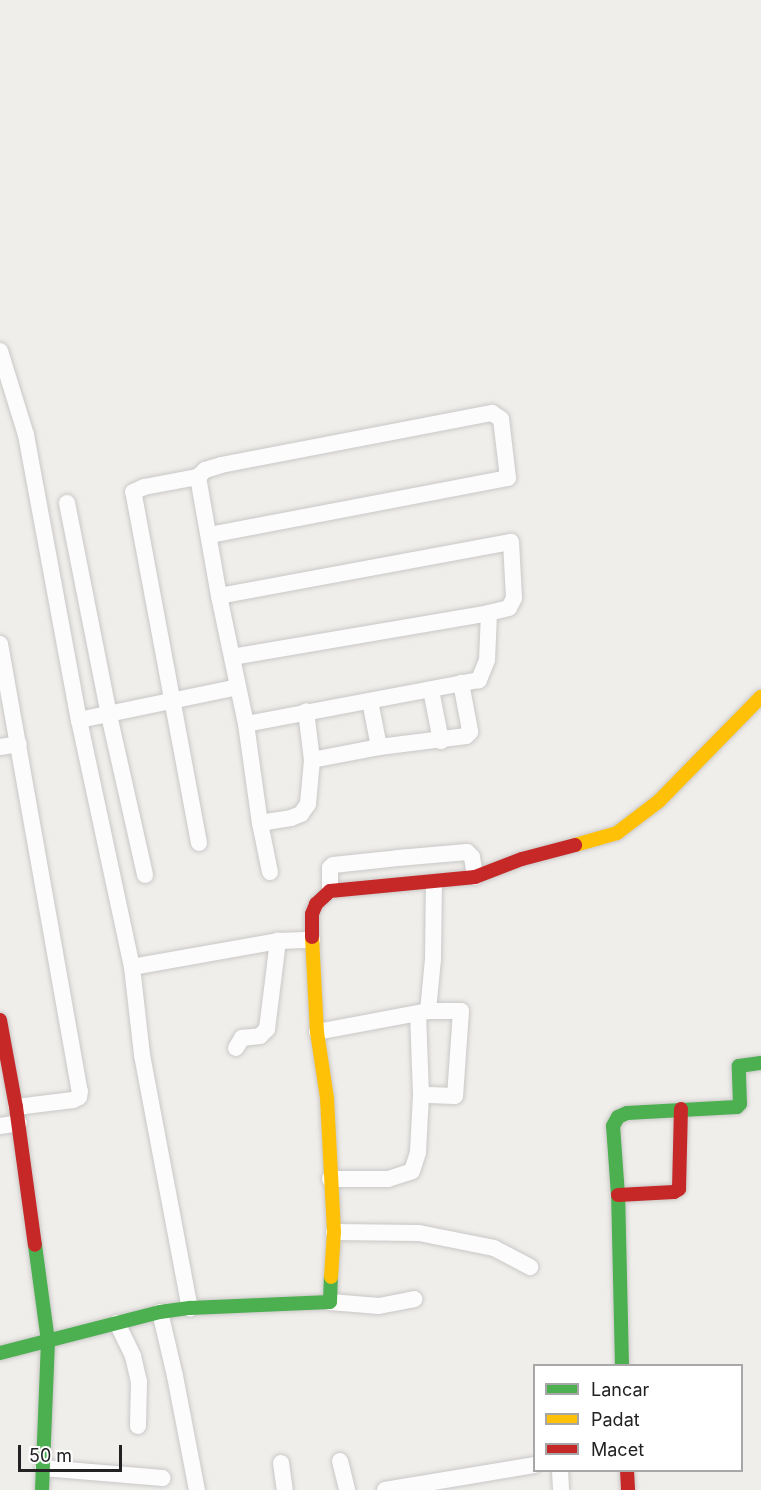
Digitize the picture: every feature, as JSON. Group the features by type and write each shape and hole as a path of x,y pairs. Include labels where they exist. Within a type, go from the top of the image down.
{"street":[{"path":"0,351 26,435 79,720 132,966 142,1055 190,1308"},
{"path":"199,843 133,492 144,487 198,477 205,470 221,465 492,413 500,417 508,478 210,535"},
{"path":"198,477 210,535 219,597 246,724 260,823 270,872"},
{"path":"67,503 109,715 145,875"},
{"path":"219,597 511,542 514,598 509,608 232,657"},
{"path":"246,724 306,711 477,681 483,675 490,644 489,613"},
{"path":"0,644 80,1091 79,1096 73,1100 18,1115 0,1126"},
{"path":"312,760 379,747 441,741 466,736 470,732 461,683"},
{"path":"79,720 238,687"},
{"path":"431,690 441,741"},
{"path":"330,891 399,886 475,876 522,859 617,833 659,801 761,697"},
{"path":"370,701 379,747"},
{"path":"260,823 291,818 301,814 308,804 312,760 306,711"},
{"path":"0,747 19,744"},
{"path":"330,1302 334,1232 327,1098 317,1032 312,940 314,908 330,891 333,865 467,852 472,857 475,876"},
{"path":"398,858 399,886"},
{"path":"330,1179 388,1179 412,1171 418,1152 423,1013 433,959 434,882"},
{"path":"132,966 278,941 312,940"},
{"path":"236,1048 242,1038 260,1036 267,1029 278,941"},
{"path":"317,1032 423,1013 461,1011 455,1096 421,1095"},
{"path":"0,1020 18,1115 48,1341 42,1490"},
{"path":"622,1364 618,1195 613,1126 618,1117 627,1113 739,1106 739,1066 761,1063"},
{"path":"618,1195 674,1192 679,1189 681,1109"},
{"path":"334,1232 419,1233 494,1248 530,1267"},
{"path":"0,1353 160,1312 190,1308 330,1302 379,1306 414,1299"},
{"path":"160,1312 197,1490"},
{"path":"117,1323 133,1356 139,1381 138,1426"},
{"path":"340,1461 347,1490"},
{"path":"281,1463 285,1490"},
{"path":"385,1490 533,1465"},
{"path":"43,1468 163,1478"},
{"path":"560,1472 561,1490"},
{"path":"627,1472 628,1490"}],"traffic: fast":[{"path":"622,1364 618,1195 613,1126 618,1117 627,1113 737,1107 740,1104 739,1066 761,1063"},
{"path":"35,1245 48,1341 42,1490"},
{"path":"0,1353 160,1312 190,1308 330,1302 331,1277"}],"traffic: slow":[{"path":"575,845 617,833 659,801 761,697"},
{"path":"312,937 317,1032 327,1098 334,1232 331,1277"}],"traffic: jam":[{"path":"312,937 312,914 316,904 330,891 475,877 522,859 575,845"},
{"path":"0,1020 16,1107 35,1245"},
{"path":"618,1195 674,1192 679,1189 681,1109"},
{"path":"627,1472 628,1490"}]}
